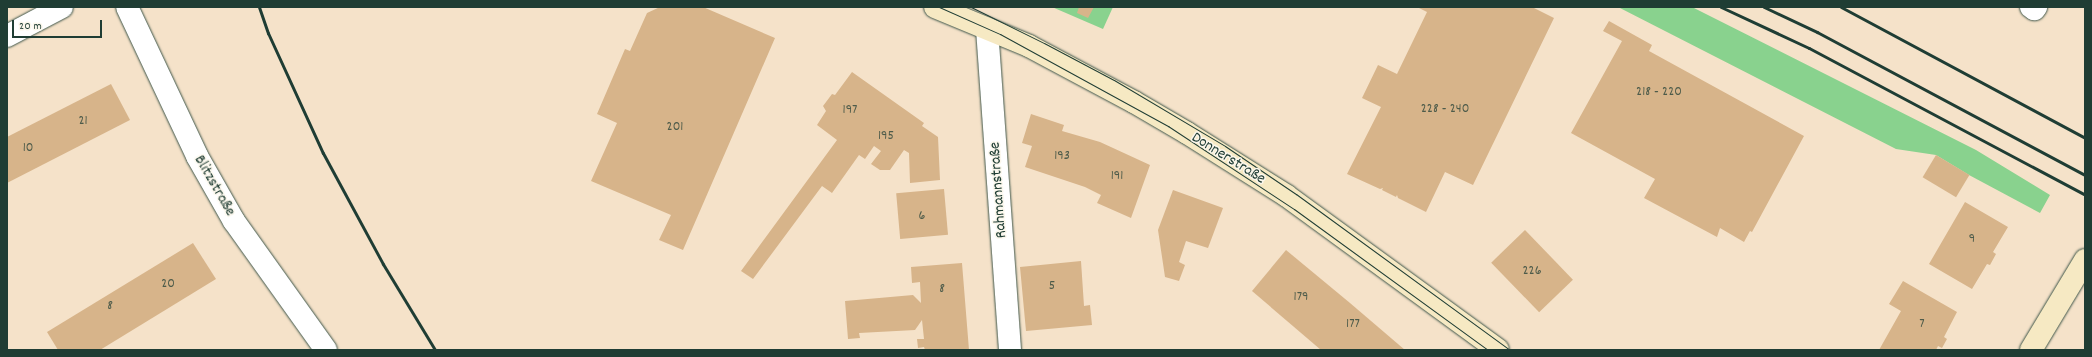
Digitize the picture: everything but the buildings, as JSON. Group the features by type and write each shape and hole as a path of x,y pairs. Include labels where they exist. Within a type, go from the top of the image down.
{"main road":[{"name":"Donnerstraße","path":"935,7 1029,46 1085,75 1187,133 1287,196 1498,350"},
{"path":"2031,350 2085,260"}],"street":[{"path":"7,36 62,7"},
{"name":"Blitzstraße","path":"128,7 197,156 234,221 326,350"},
{"path":"2031,7 2034,9 2036,7"},
{"name":"Rahmannstraße","path":"987,29 1010,350"}],"green space":[{"path":"1052,7 1113,7 1103,29"},
{"path":"1618,7 1692,7 1976,150 2050,195 2040,213 1969,175 1936,155 1896,149"}],"tram line":[{"path":"939,7 1000,34 1168,126 1294,209 1488,350"},
{"path":"971,7 1114,80 1225,146 1296,194 1510,350"}],"railway":[{"path":"259,7 268,33 323,153 383,264 435,350"},
{"path":"1721,7 1809,48 2085,195"},
{"path":"1764,7 1817,32 2085,175"},
{"path":"1841,7 2085,138"}]}
